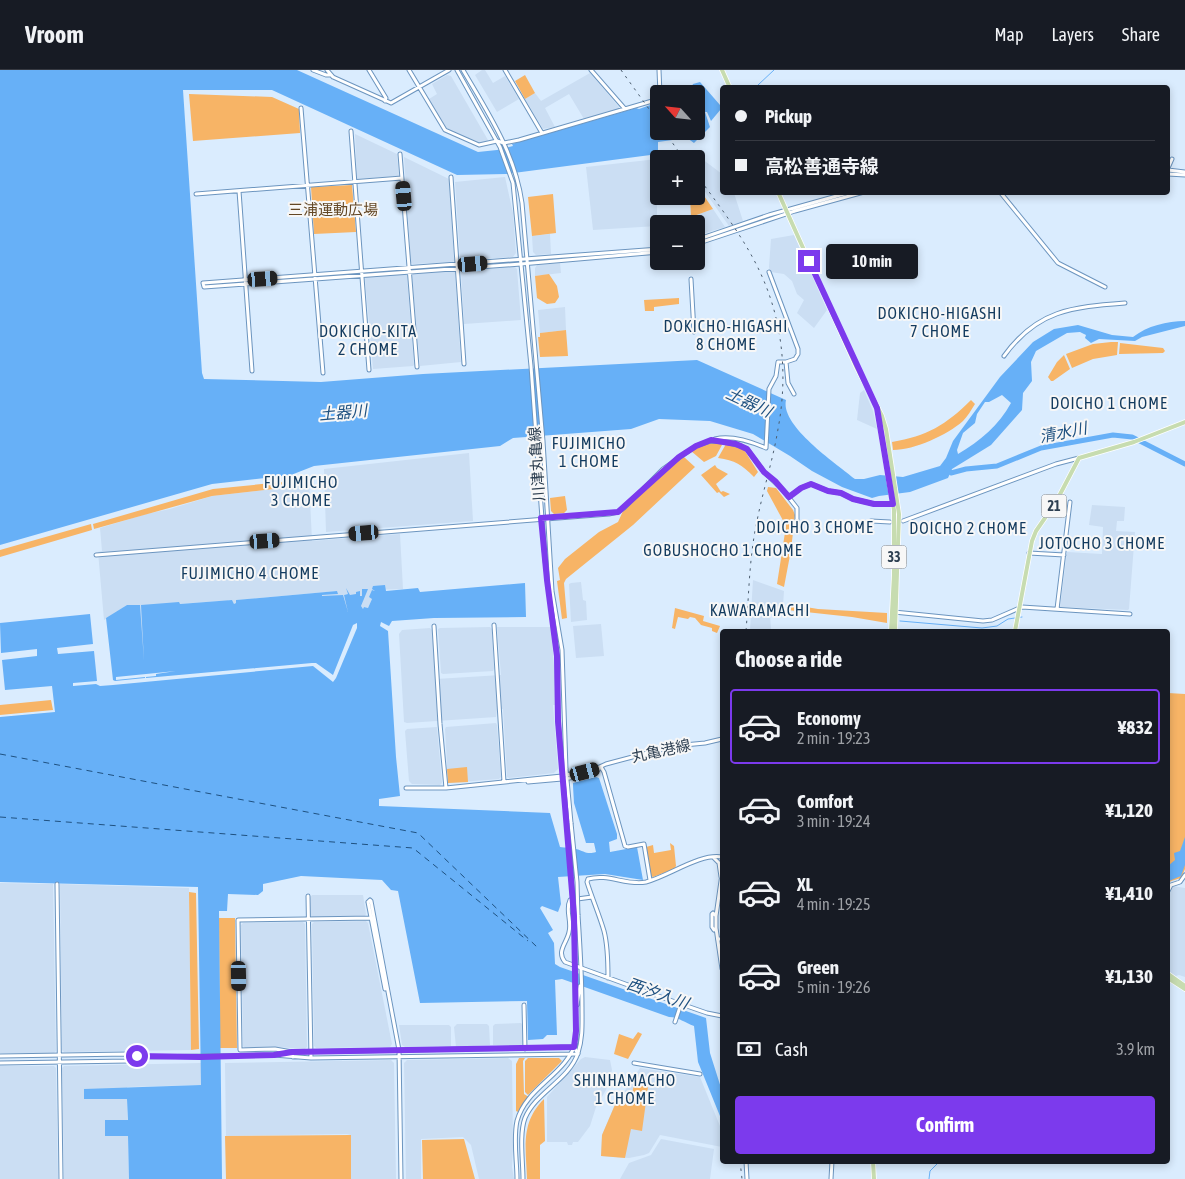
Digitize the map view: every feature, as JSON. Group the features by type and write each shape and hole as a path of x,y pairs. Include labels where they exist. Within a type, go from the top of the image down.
{"main road":[{"path":"722,70 729,85"},
{"name":"33","path":"779,195 882,416 888,438 898,500 899,526 891,629"},
{"name":"33","path":"877,408 893,503 895,629"},
{"path":"1079,458 1134,442 1185,422"},
{"name":"21","path":"1015,629 1028,553 1035,534 1056,502 1079,458"},
{"path":"1170,977 1185,987"},
{"path":"873,1164 874,1179"}],"street":[{"path":"314,70 331,75 389,103 394,102 449,70"},
{"path":"327,70 331,75"},
{"path":"369,70 386,98 385,101"},
{"path":"409,70 445,130 479,145 497,141 505,144 650,102"},
{"name":"川津丸亀線","path":"457,70 497,141 513,183 516,200 531,366 541,518 557,656 558,721 577,882 576,916 582,1031 578,1054 566,1072 535,1103 526,1116 523,1134 523,1179"},
{"name":"川津丸亀線","path":"463,70 505,144 516,173 522,203 543,442 552,591 562,650 564,777"},
{"path":"505,70 542,133"},
{"path":"591,70 625,109"},
{"path":"658,70 659,85"},
{"path":"301,108 323,373"},
{"path":"351,130 369,370"},
{"path":"400,154 417,367"},
{"path":"1170,165 1172,159"},
{"path":"1170,171 1185,173"},
{"path":"451,176 464,364"},
{"path":"196,194 402,178"},
{"path":"239,191 252,372"},
{"path":"705,239 841,195"},
{"path":"786,212 852,195"},
{"path":"1002,195 1058,263 1105,287"},
{"path":"246,282 204,287 203,284 521,262 650,251"},
{"path":"96,555 618,512 679,457 696,446 721,438 738,440 766,448 769,389 776,376 778,362 795,359 798,354 798,349 769,272"},
{"path":"692,279 694,332"},
{"path":"1004,356 1024,332 1044,318 1079,308 1125,303"},
{"path":"786,362 788,383 794,394"},
{"path":"711,440 736,444 747,449 764,472 775,481 797,508 797,532"},
{"path":"903,520 1056,464 1079,458"},
{"path":"789,497 801,488 811,484 828,491 841,493 853,499 874,504 893,503"},
{"path":"1057,609 1070,502"},
{"path":"872,521 890,522"},
{"path":"1028,553 1064,555"},
{"path":"894,612 983,621 992,620 1022,607 1130,614"},
{"path":"494,625 504,782"},
{"path":"434,626 446,788"},
{"name":"丸亀港線","path":"406,788 446,788 564,777 596,772 606,764 674,746 720,739"},
{"path":"601,767 625,846 644,844 650,880"},
{"path":"608,978 608,952 604,930 587,882 590,878 606,877 638,882 650,880 685,867 707,856 720,857"},
{"path":"714,858 719,863 720,867"},
{"path":"1170,886 1171,884 1180,882 1185,875"},
{"path":"57,884 61,1179"},
{"path":"720,890 714,915 714,928 720,939"},
{"path":"308,896 311,1058"},
{"path":"592,897 570,900 568,904 570,930 563,944 562,958 565,962 579,970 608,978 680,1006 720,1016"},
{"name":"川津丸亀線","path":"517,1179 516,1132 521,1112 530,1098 561,1068 574,1047 576,983 579,970 576,916"},
{"path":"292,1052 275,1049 240,1050 238,920 372,918 399,1056 401,1179"},
{"path":"576,1008 581,987"},
{"path":"524,1005 525,1054"},
{"path":"675,1022 680,1006"},
{"path":"0,1056 128,1054 144,1057 274,1055 311,1058 578,1054 574,1047 311,1051 274,1055"},
{"path":"292,1052 293,1057"},
{"path":"0,1063 128,1060 144,1057"},
{"path":"634,1063 700,1074"},
{"path":"746,1164 747,1179"},
{"path":"832,1164 832,1179"}],"shaded area":[{"path":"485,70 493,83 505,76 519,99 497,112 475,75"},
{"path":"590,73 619,109 584,119 569,94 545,108 555,127 543,129 525,99 535,93 541,101"},
{"path":"447,75 451,76 488,140 487,142 479,144 446,129 444,126 429,99 437,94 432,84"},
{"path":"355,134 397,154 399,176 357,179"},
{"path":"404,157 449,179 453,262 411,263"},
{"path":"650,160 650,205 657,205 657,215 650,215 650,226 593,230 586,167"},
{"path":"705,161 720,172 720,195 735,195 743,221 729,226 705,192"},
{"path":"505,177 513,213 516,253 513,257 460,259 455,182"},
{"path":"713,209 725,227 705,233 705,215 696,215"},
{"path":"550,234 551,254 536,255 533,252 532,236"},
{"path":"794,235 827,310 814,328 797,313 804,300 797,294 792,281 784,274 770,272 771,239"},
{"path":"560,263 561,273 535,276 537,265"},
{"path":"514,266 517,269 521,320 464,324 462,270"},
{"path":"454,271 461,362 420,366 412,275"},
{"path":"407,275 414,365 373,369 365,279 366,277"},
{"path":"565,307 566,330 540,333 538,310"},
{"path":"864,390 873,411 877,429 857,420 860,393"},
{"path":"469,453 473,521 326,532 324,469"},
{"path":"309,479 312,541 400,534 403,589 372,590 372,599 368,608 364,607 363,609 361,607 362,596 350,595 347,589 348,594 344,595 349,611 347,612 322,597 322,595 337,594 337,591 236,600 234,604 232,600 228,600 228,603 219,604 219,601 179,604 179,602 145,661 143,661 140,605 127,605 104,620 98,552 102,551 100,528 212,496 291,487 292,483"},
{"path":"1092,505 1125,507 1124,521 1117,521 1116,531 1135,532 1128,610 1060,607 1067,552 1102,554 1103,527 1089,525"},
{"path":"753,580 784,591 783,606 785,616 770,614 771,629 750,629"},
{"path":"581,582 583,600 586,601 587,620 571,622 569,584"},
{"path":"601,624 604,656 576,658 573,626"},
{"path":"490,627 492,629 493,671 441,673 438,629"},
{"path":"497,627 551,627 555,679 555,705 553,705 558,769 554,773 507,777 503,709 497,709 496,717 404,722 399,634 402,630 430,628 432,630 436,679 501,675"},
{"path":"496,723 501,777 499,779 448,783 446,727"},
{"path":"437,727 442,783 440,785 412,784 409,781 405,731 407,729"},
{"path":"0,883 53,884 56,1051 54,1053 0,1053"},
{"path":"60,884 189,888 191,1050 64,1052 62,1050"},
{"path":"1172,886 1185,888 1185,977 1176,976 1170,972 1170,891"},
{"path":"312,895 363,895 366,914 365,916 312,917 310,915 310,898"},
{"path":"366,921 368,923 392,1044 390,1047 316,1048 314,1046 312,924 314,922"},
{"path":"303,922 305,924 307,1047 305,1049 278,1047 245,1048 243,1046 241,925 243,923"},
{"path":"521,1023 523,1026 523,1045 493,1045 493,1026 495,1024"},
{"path":"457,1024 487,1024 489,1026 490,1045 456,1047 454,1027"},
{"path":"399,1025 449,1025 451,1027 451,1046 405,1047 402,1045"},
{"path":"585,1057 610,1060 612,1070 606,1090 596,1107 590,1126 578,1142 573,1142 572,1145 568,1145 567,1142 547,1142 547,1097 581,1059"},
{"path":"508,1058 512,1061 512,1167 514,1179 479,1179 471,1145 463,1137 421,1139 421,1179 406,1179 404,1063 407,1060"},
{"path":"391,1060 394,1063 396,1179 351,1179 351,1135 226,1136 225,1063"},
{"path":"201,1063 201,1085 127,1087 129,1179 64,1179 62,1068 64,1066"},
{"path":"0,1066 54,1066 56,1068 58,1179 0,1179"},
{"path":"640,1068 700,1077 720,1126 720,1147 660,1135 649,1153 644,1155 629,1158 601,1156 602,1135 614,1107"},
{"path":"661,1139 714,1149 710,1179 620,1179 629,1163 651,1155"}],"green space":[{"path":"525,75 535,93 525,99 515,81"},
{"path":"189,94 272,97 299,109 300,133 193,141"},
{"name":"三浦運動広場","path":"352,185 356,232 314,234 311,187"},
{"path":"553,194 556,233 532,236 528,197"},
{"path":"705,197 713,209 696,215 691,215 690,205 705,205"},
{"path":"549,274 557,286 559,297 555,303 547,304 537,298 535,276"},
{"path":"679,298 679,304 654,307 654,311 645,311 644,300"},
{"path":"566,330 568,356 540,357 538,337 540,337 540,333"},
{"path":"1118,342 1117,355 1093,359 1072,368 1066,354 1093,344"},
{"path":"1120,343 1163,348 1165,351 1163,353 1119,354"},
{"path":"1064,355 1070,369 1051,381 1048,377 1057,362"},
{"path":"971,400 975,404 963,421 956,426 921,445 893,450 892,442 926,433 944,423"},
{"path":"711,442 721,443 722,445 716,456 704,462 691,451 699,446"},
{"path":"726,444 743,448 758,472 754,477 738,464 718,458"},
{"path":"684,457 695,467 633,525 566,579 564,583 567,618 562,619 557,581 560,580 558,568 565,559 599,532 618,522 623,511 668,468"},
{"path":"715,465 728,474 716,484 721,492 730,494 724,497 719,492 717,493 701,475"},
{"path":"292,481 291,487 212,496 94,529 93,524 213,489"},
{"path":"768,487 776,488 795,515 784,587 777,584 786,526 767,491"},
{"path":"565,496 567,510 564,513 554,514 551,511 550,498"},
{"path":"91,524 92,530 0,557 0,550"},
{"path":"788,604 818,609 887,613 887,623 787,610"},
{"path":"675,608 704,616 703,621 720,626 717,633 712,631 712,628 701,625 695,618 690,617 688,619 678,617 675,629 672,628"},
{"path":"1170,693 1185,694 1185,869 1181,878 1171,881"},
{"path":"51,700 53,710 0,715 0,705"},
{"path":"467,767 468,782 448,783 447,769"},
{"path":"670,843 674,846 676,866 674,869 653,877 651,876 646,847 653,845 654,853 671,850"},
{"path":"189,892 196,893 199,1049 191,1050"},
{"path":"219,918 235,918 237,1048 220,1048"},
{"path":"638,1032 642,1034 628,1059 614,1054 619,1034 633,1039"},
{"path":"519,1058 525,1058 523,1061 524,1094 529,1097 518,1112 516,1111 516,1064"},
{"path":"528,1058 559,1058 562,1061 528,1095 525,1092 525,1061"},
{"path":"634,1084 648,1087 642,1131 631,1129 625,1158 601,1156 602,1135 614,1107 616,1103 625,1105 626,1098 631,1099"},
{"path":"544,1099 545,1141 540,1145 540,1179 527,1179 526,1136 531,1117"},
{"path":"351,1135 351,1179 226,1179 225,1136"},
{"path":"464,1139 475,1179 423,1179 422,1140"}],"water":[{"name":"土器川","path":"0,70 297,70 478,152 513,146 512,144 650,105 650,140 672,140 658,142 658,150 650,150 650,155 506,174 457,175 272,90 183,90 202,373 204,379 321,382 423,374 697,360 786,400 787,410 800,432 855,479 880,475 903,477 940,466 946,458 953,441 1000,377 1033,342 1054,329 1078,325 1112,335 1133,337 1144,330 1158,325 1185,321 1185,326 1142,337 1135,341 1099,339 1091,343 1085,338 1086,335 1080,332 1067,333 1036,351 1031,362 1032,381 1023,393 1022,410 991,445 952,469 948,478 910,492 872,498 842,487 812,471 753,434 710,421 659,419 631,429 513,438 500,446 314,466 291,475 212,484 0,545","holes":["1002,395 1011,403 1001,418 974,444 958,454 957,450 963,433 975,423 977,414 985,402 989,402"]},
{"path":"700,82 703,85 692,85 693,84"},
{"path":"705,88 720,105 720,110 711,121 707,112 705,112"},
{"path":"705,112 710,127 705,132"},
{"path":"525,583 526,617 434,618 392,621 389,626 381,622 380,626 388,631 400,796 379,799 379,806 550,813 560,847 593,853 596,852 594,843 586,843 574,803 573,783 596,777 599,778 617,834 617,839 609,842 610,852 637,847 643,880 605,874 558,877 561,904 558,912 542,906 540,908 553,930 548,933 554,943 555,964 706,1018 710,1053 720,1085 720,1116 698,1062 694,1026 679,1019 562,979 555,980 557,1035 547,1035 543,1039 528,1040 527,1001 420,1003 398,891 391,890 382,880 301,876 263,884 263,891 258,895 228,894 227,911 219,911 222,1179 129,1179 128,1136 105,1136 105,1120 128,1120 127,1099 84,1099 84,1089 201,1085 198,887 0,882 0,717 55,712 52,686 5,690 2,660 37,656 37,649 1,653 0,623 90,614 93,644 57,648 58,654 94,651 97,681 73,683 73,686 113,685 313,666 333,682 357,628 357,623 353,625 333,675 316,663 312,663 146,678 156,676 156,674 176,671 116,677 116,680 145,678 115,681 113,680 106,618 127,605 140,605 144,661 141,605 232,600 234,604 236,600 337,591 338,594 322,596 343,595 348,612 344,595 348,594 346,588 350,595 360,591 360,596 362,596 362,589 368,589 361,606 363,609 364,607 368,608 372,599 369,597 372,590 375,591 372,589 373,586 385,585 386,591 418,588 420,592"},
{"path":"1185,837 1185,865 1181,876 1170,881 1170,864 1175,860 1174,853 1180,851"}],"waterway":[{"path":"758,85 774,70"},
{"name":"清水川","path":"946,467 951,473 966,469 997,466 1041,448 1113,435 1132,437 1185,464"},
{"path":"900,621 982,628 997,626 1008,619 1022,617"},
{"path":"929,1179 930,1171 937,1164"}],"ferry route":[{"path":"0,754 418,833 537,947"},
{"path":"0,817 413,848 528,941"}],"railway":[{"path":"621,70 650,110"},
{"path":"670,140 678,150"},
{"path":"705,186 735,228 752,256 766,286 777,321 782,357 781,411 754,535 746,629"},
{"path":"740,1164 742,1179"}],"district":[{"name":"DOKICHO-HIGASHI 7 CHOME","path":"940,322"},
{"name":"DOKICHO-HIGASHI 8 CHOME","path":"726,335"},
{"name":"DOKICHO-KITA 2 CHOME","path":"368,340"},
{"name":"DOICHO 1 CHOME","path":"1109,403"},
{"name":"FUJIMICHO 1 CHOME","path":"589,452"},
{"name":"FUJIMICHO 3 CHOME","path":"301,491"},
{"name":"DOICHO 3 CHOME","path":"815,527"},
{"name":"DOICHO 2 CHOME","path":"968,528"},
{"name":"JOTOCHO 3 CHOME","path":"1102,543"},
{"name":"GOBUSHOCHO 1 CHOME","path":"723,550"},
{"name":"FUJIMICHO 4 CHOME","path":"250,573"},
{"name":"KAWARAMACHI","path":"760,610"},
{"name":"SHINHAMACHO 1 CHOME","path":"625,1089"}],"route":[{"path":"137,1056 274,1055 292,1052 574,1047 576,1031 573,899 558,721 557,656 541,518 618,512 679,457 696,446 711,440 736,444 747,449 764,472 789,497 801,488 811,484 828,491 841,493 853,499 874,504 893,504 877,408 809,261"}],"water label":[{"name":"西汐入川","path":"658,993"}]}
